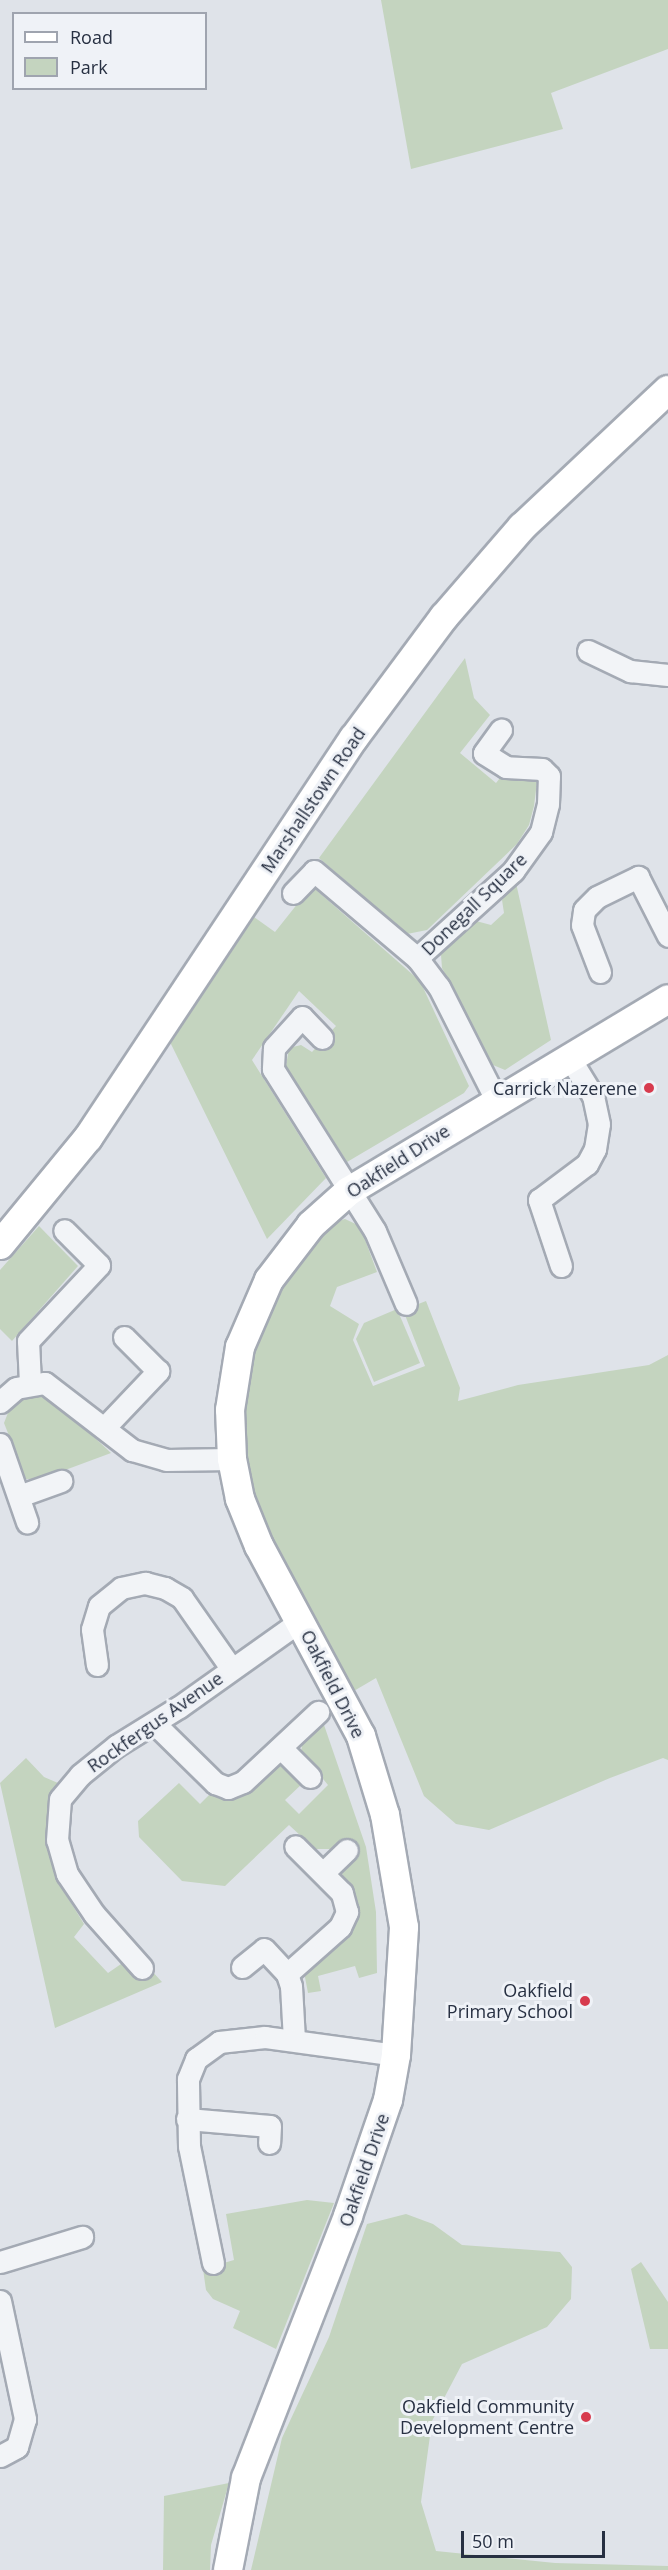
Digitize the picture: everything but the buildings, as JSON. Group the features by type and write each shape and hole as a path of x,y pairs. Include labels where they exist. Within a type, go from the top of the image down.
{"street":[{"name":"Marshallstown Road","path":"0,1245 88,1138 354,738 438,626 522,527 668,390"},
{"path":"588,651 630,671 668,675"},
{"name":"Donegall Square","path":"417,958 513,871 541,832 548,804 549,776 542,769 506,767 484,753 501,730"},
{"name":"Donegall Square","path":"292,894 314,871 417,958 439,987 496,1100"},
{"path":"600,972 583,931 582,919 592,901 638,877 666,928"},
{"name":"Oakfield Drive","path":"228,2570 246,2478 366,2168 388,2100 396,2055 404,1927 385,1815 361,1736 249,1524 232,1459 231,1390 249,1319 289,1251 311,1225 349,1191 496,1100 668,999"},
{"path":"322,1038 302,1017 274,1048 272,1064 280,1083 375,1231 406,1304"},
{"path":"561,1266 539,1200 587,1164 595,1149 599,1124 595,1101 569,1057"},
{"path":"30,1383 28,1341 99,1265 64,1230"},
{"path":"104,1428 158,1371 124,1337"},
{"path":"0,1402 16,1388 30,1383 55,1387 132,1450 148,1456 184,1461 232,1459"},
{"path":"0,1444 27,1522"},
{"path":"19,1496 61,1480"},
{"path":"97,1665 92,1629 96,1610 108,1597 126,1586 145,1583 165,1587 194,1611 231,1668"},
{"name":"Rockfergus Avenue","path":"142,1968 73,1884 58,1852 56,1826 59,1802 68,1787 116,1746 154,1723 300,1621"},
{"path":"154,1723 223,1788 240,1784 318,1712"},
{"path":"281,1748 310,1777"},
{"path":"286,1974 345,1919 344,1895 295,1846"},
{"path":"323,1873 346,1850"},
{"path":"242,1967 264,1949 286,1974 292,1991 294,2039"},
{"path":"213,2263 194,2185 187,2119 190,2071 206,2050 237,2039 294,2039 396,2055"},
{"path":"187,2119 269,2125"},
{"path":"0,2262 82,2236"},
{"path":"0,2301 25,2419 17,2447 0,2456"}],"green space":[{"path":"381,0 668,0 668,49 551,93 563,129 411,169"},
{"path":"465,658 474,698 490,715 460,753 496,783 500,778 532,776 537,782 534,806 529,825 517,844 427,930 407,934 319,858"},
{"path":"516,883 551,1040 505,1070 493,1065 442,968 441,955 454,937 476,921 491,925 504,913 502,900"},
{"path":"310,888 315,889 420,981 469,1086 464,1093 347,1162 286,1066 289,1048 301,1045 312,1052 336,1026 299,991 252,1060 326,1178 267,1239 170,1042 254,917 275,932"},
{"path":"345,1219 360,1226 377,1272 337,1287 330,1306 359,1324 353,1340 373,1386 425,1366 403,1310 426,1301 460,1388 458,1401 518,1385 649,1365 668,1355 668,1760 663,1758 610,1778 489,1830 456,1824 424,1796 376,1678 347,1695 256,1508 246,1466 243,1418 247,1372 257,1334 277,1294 319,1238 336,1222"},
{"path":"39,1226 78,1266 12,1341 0,1329 0,1270"},
{"path":"397,1309 420,1363 374,1382 356,1339 364,1323"},
{"path":"35,1391 49,1395 111,1453 41,1479 26,1479 4,1423 13,1400"},
{"path":"323,1722 366,1847 376,1912 377,1973 359,1978 355,1966 318,1976 321,1991 308,1993 304,1972 347,1934 354,1922 355,1900 341,1872 355,1852 342,1840 331,1849 315,1849 289,1825 225,1886 182,1881 139,1837 138,1821 179,1783 200,1804 211,1793 231,1799 279,1765 287,1767 303,1783 285,1800 299,1814 328,1785 301,1752 303,1739"},
{"path":"26,1758 44,1777 58,1783 50,1800 46,1837 57,1880 84,1924 74,1937 108,1973 121,1964 150,1969 162,1982 55,2028 0,1783"},
{"path":"307,2200 334,2203 276,2349 233,2328 240,2311 213,2299 206,2290 203,2269 234,2260 226,2214"},
{"path":"406,2214 433,2224 462,2245 560,2252 572,2267 571,2299 547,2327 462,2364 432,2421 421,2502 436,2551 555,2563 668,2566 668,2570 251,2570 282,2438 329,2337 367,2224"},
{"path":"641,2262 668,2302 668,2349 650,2349 631,2269"},
{"path":"229,2483 211,2545 210,2570 163,2570 164,2496"}],"place":[{"name":"Carrick Nazerene","path":"649,1088"},
{"name":"Oakfield Primary School","path":"585,2001"},
{"name":"Oakfield Community Development Centre","path":"586,2417"}]}
